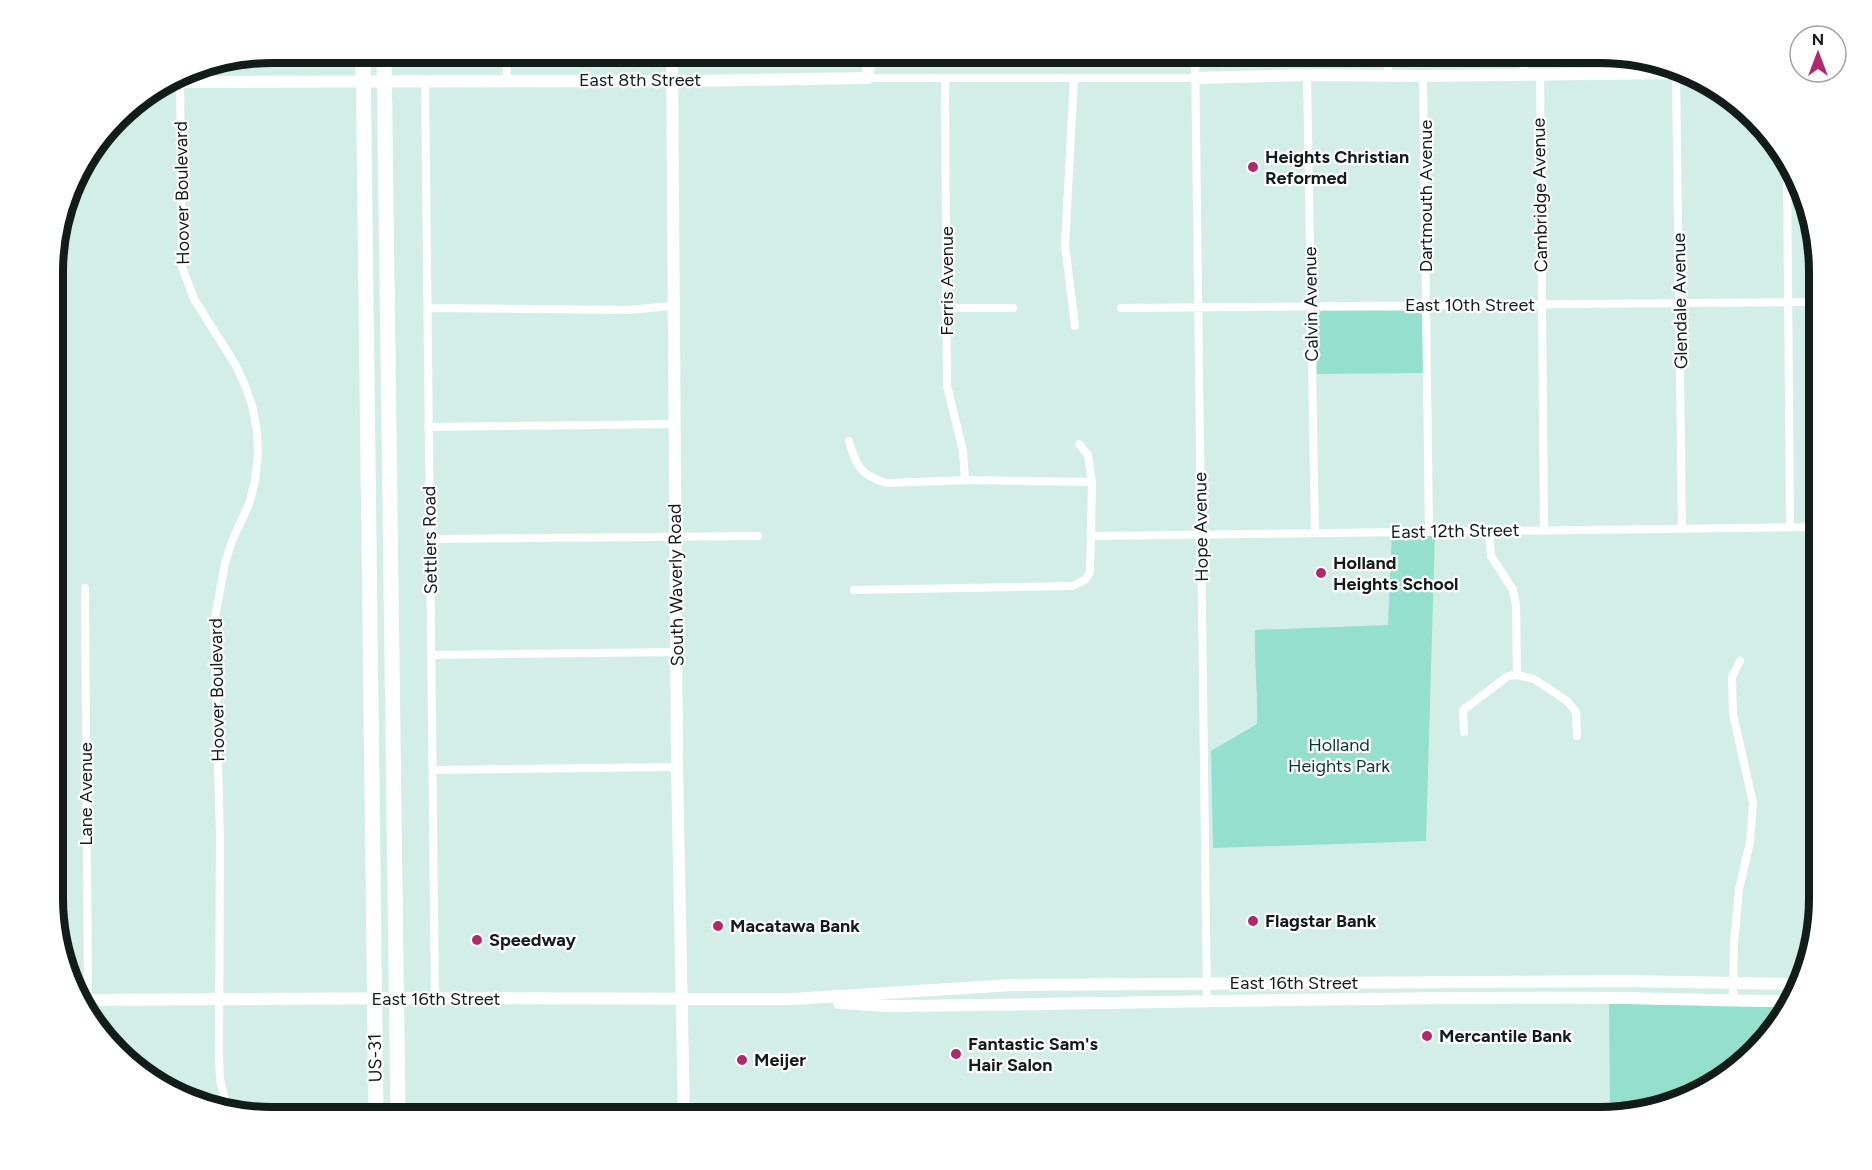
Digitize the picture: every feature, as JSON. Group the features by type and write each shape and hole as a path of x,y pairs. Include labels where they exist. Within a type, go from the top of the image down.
{"highway":[{"name":"US-31","path":"363,63 376,1107"},
{"path":"384,63 398,1107"},
{"path":"366,299 376,308 388,310"},
{"path":"372,774 395,774"}],"main road":[{"name":"South Waverly Road","path":"672,63 677,767 684,1107"},
{"path":"867,78 871,63"},
{"name":"East 8th Street","path":"1195,78 1307,75 1539,75 1642,68"},
{"name":"East 8th Street","path":"186,82 867,78"},
{"name":"East 16th Street","path":"90,1000 793,999 1012,985 1207,983 1625,981 1790,984"},
{"name":"East 16th Street","path":"793,999 886,1006 1625,998 1781,1001"}],"street":[{"path":"506,63 507,81"},
{"name":"Hope Avenue","path":"1195,63 1207,1001"},
{"path":"1388,63 1388,76"},
{"path":"1524,63 1524,75"},
{"name":"Calvin Avenue","path":"1307,75 1315,533"},
{"name":"Cambridge Avenue","path":"1539,75 1544,530"},
{"name":"Dartmouth Avenue","path":"1423,76 1429,531"},
{"name":"East 8th Street","path":"867,78 1195,78"},
{"path":"1074,78 1065,245 1075,326"},
{"name":"Ferris Avenue","path":"945,79 947,386 963,451 964,480"},
{"name":"Glendale Avenue","path":"1682,80 1682,528"},
{"name":"Settlers Road","path":"424,81 435,998"},
{"name":"Hoover Boulevard","path":"174,87 182,267 194,299 244,382 252,405 257,431 258,454 255,481 249,504 232,541 225,563 214,623 220,837 220,1079 225,1101"},
{"path":"1787,180 1790,527"},
{"name":"East 10th Street","path":"1121,308 1809,302"},
{"path":"428,308 627,310 673,306"},
{"path":"948,308 1013,308"},
{"path":"428,427 674,424"},
{"path":"849,441 857,464 868,476 887,483 964,480 1092,482"},
{"path":"854,590 1073,586 1086,579 1090,572 1092,482 1088,455 1079,444"},
{"name":"East 12th Street","path":"1091,536 1809,527"},
{"path":"1489,531 1491,556 1513,590 1516,606 1517,675"},
{"path":"431,539 758,536"},
{"name":"Lane Avenue","path":"83,986 85,588"},
{"path":"431,655 676,652"},
{"path":"1732,1001 1739,890 1750,842 1753,803 1733,714 1732,677 1740,661"},
{"path":"1464,732 1463,710 1508,676 1517,675 1534,679 1566,701 1576,712 1577,736"},
{"path":"433,770 677,767"}],"green space":[{"path":"1322,311 1419,311 1423,316 1423,373 1317,374 1315,315"},
{"name":"Holland Heights Park","path":"1435,531 1426,841 1213,848 1211,751 1257,724 1255,630 1388,625 1392,532"},
{"path":"1609,1004 1780,1004 1757,1036 1738,1055 1705,1079 1667,1096 1641,1103 1610,1107"}],"place":[{"name":"Heights Christian Reformed","path":"1253,167"},
{"name":"Holland Heights School","path":"1321,573"},
{"name":"Flagstar Bank","path":"1253,921"},
{"name":"Macatawa Bank","path":"718,926"},
{"name":"Speedway","path":"477,940"},
{"name":"Mercantile Bank","path":"1427,1036"},
{"name":"Fantastic Sam's Hair Salon","path":"956,1054"},
{"name":"Meijer","path":"742,1060"}]}
